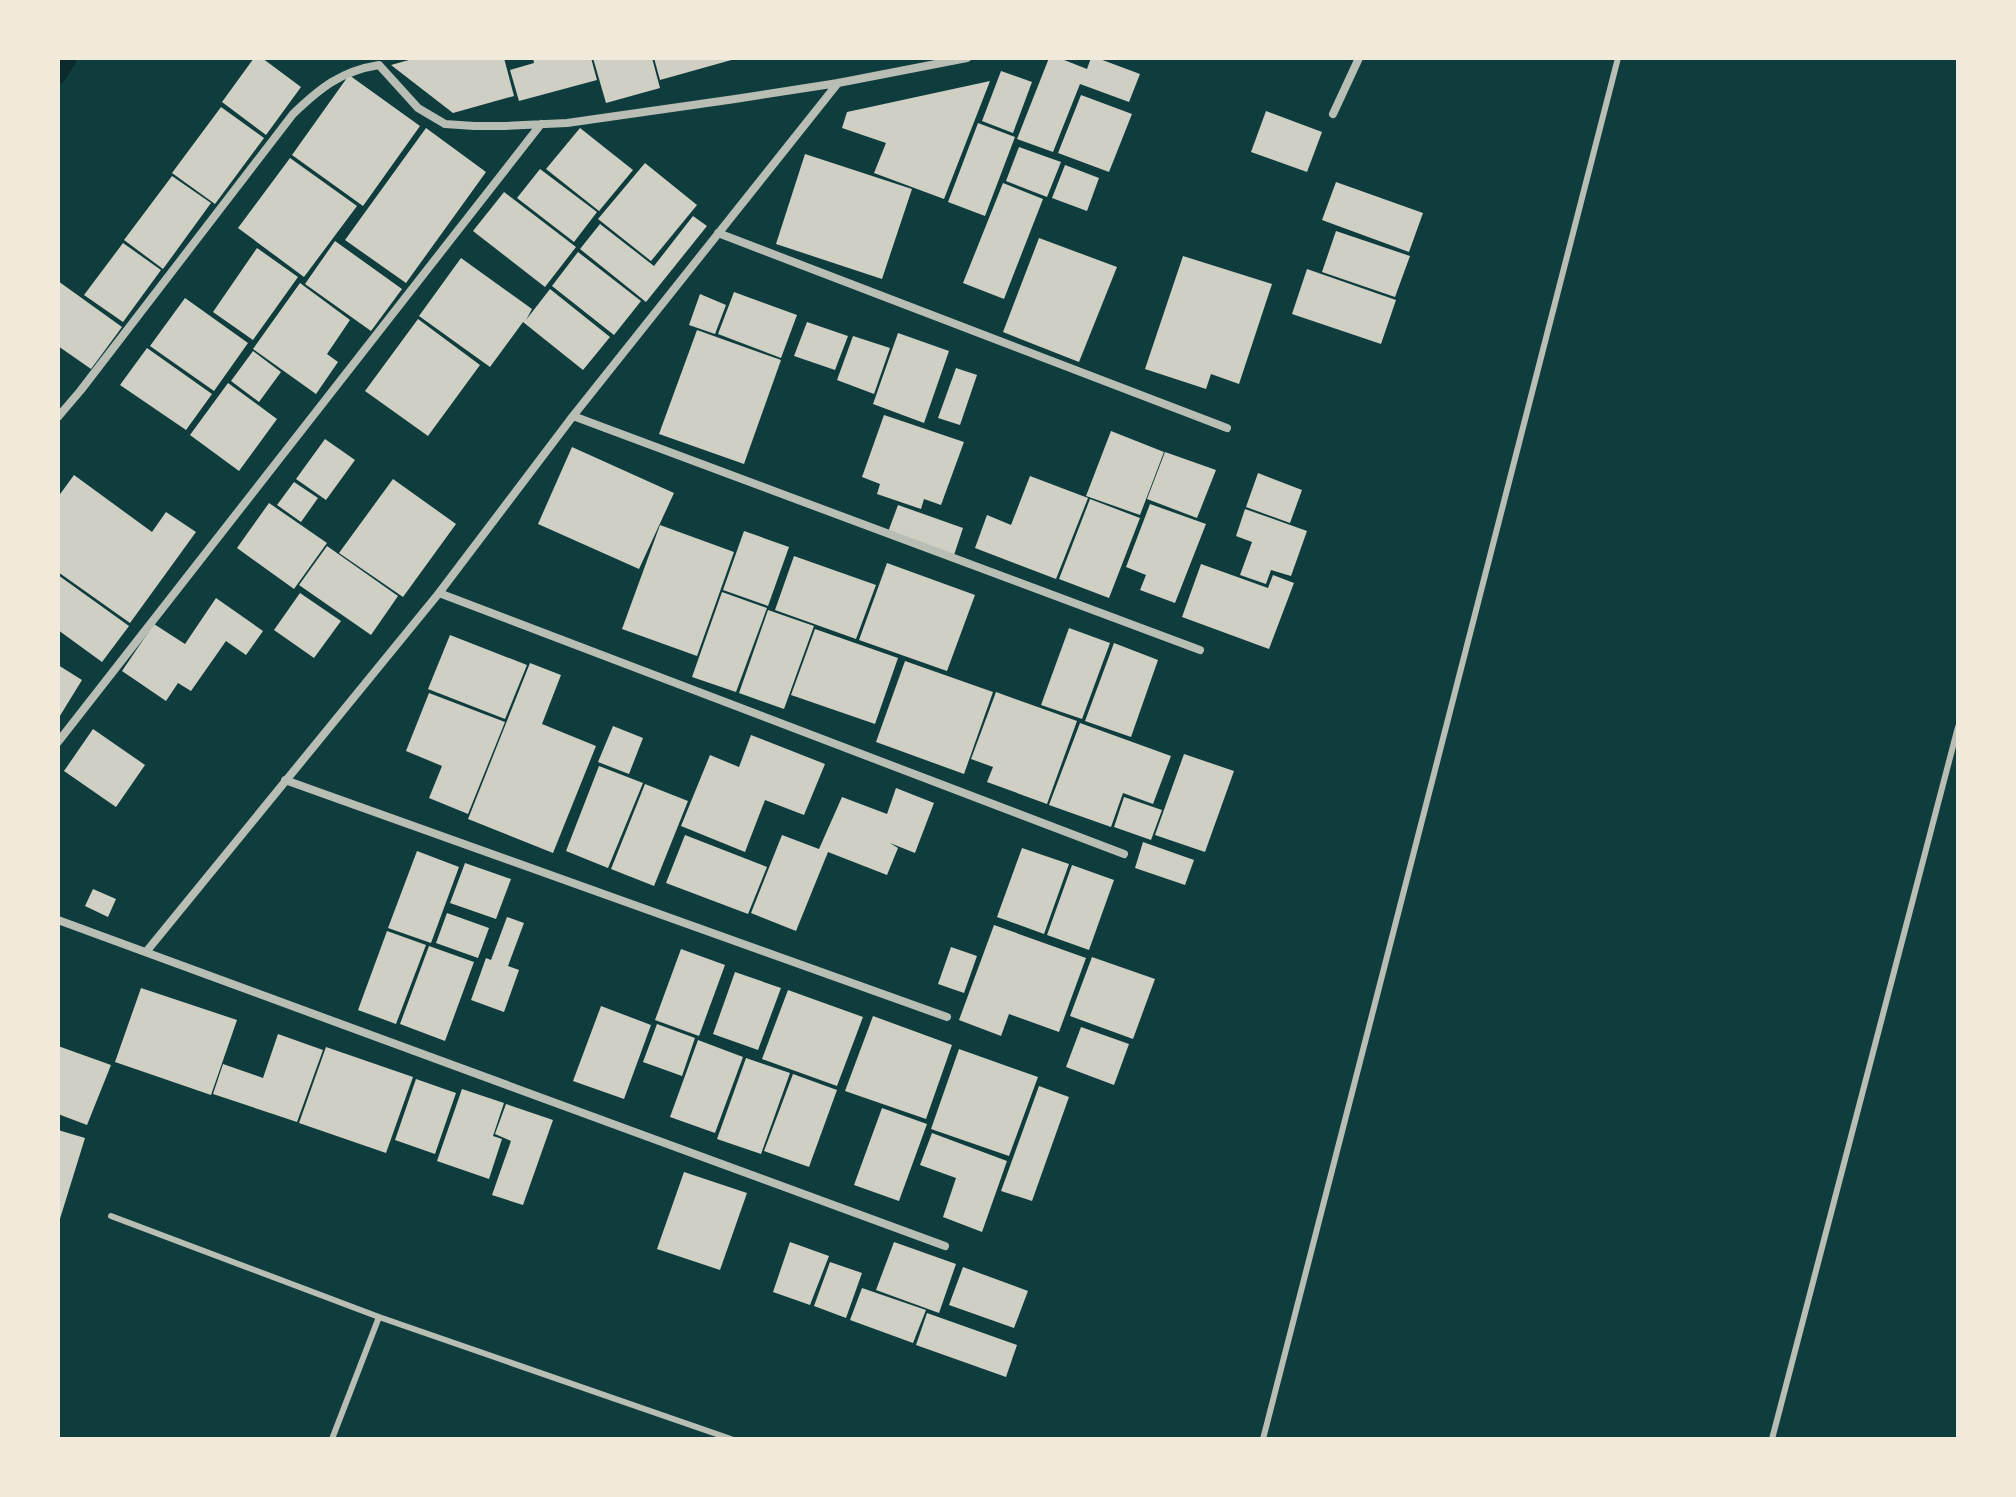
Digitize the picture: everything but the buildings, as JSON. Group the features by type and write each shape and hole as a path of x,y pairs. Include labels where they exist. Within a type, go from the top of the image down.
{"street":[{"path":"58,417 293,114 316,91 357,69 379,62 418,108 445,124 474,126 567,123 838,83 967,58"},
{"path":"1333,114 1359,58"},
{"path":"146,952 439,593 573,416 838,83"},
{"path":"58,742 541,124"},
{"path":"718,233 1227,428"},
{"path":"573,416 1200,650"},
{"path":"439,593 1124,854"},
{"path":"285,780 947,1017"},
{"path":"58,920 945,1246"}],"lane":[{"path":"1263,1439 1618,58"},
{"path":"1772,1439 1958,727"},
{"path":"111,1216 379,1317 731,1439"},
{"path":"332,1439 379,1317"}],"waterway":[{"path":"58,76 69,58"}]}
